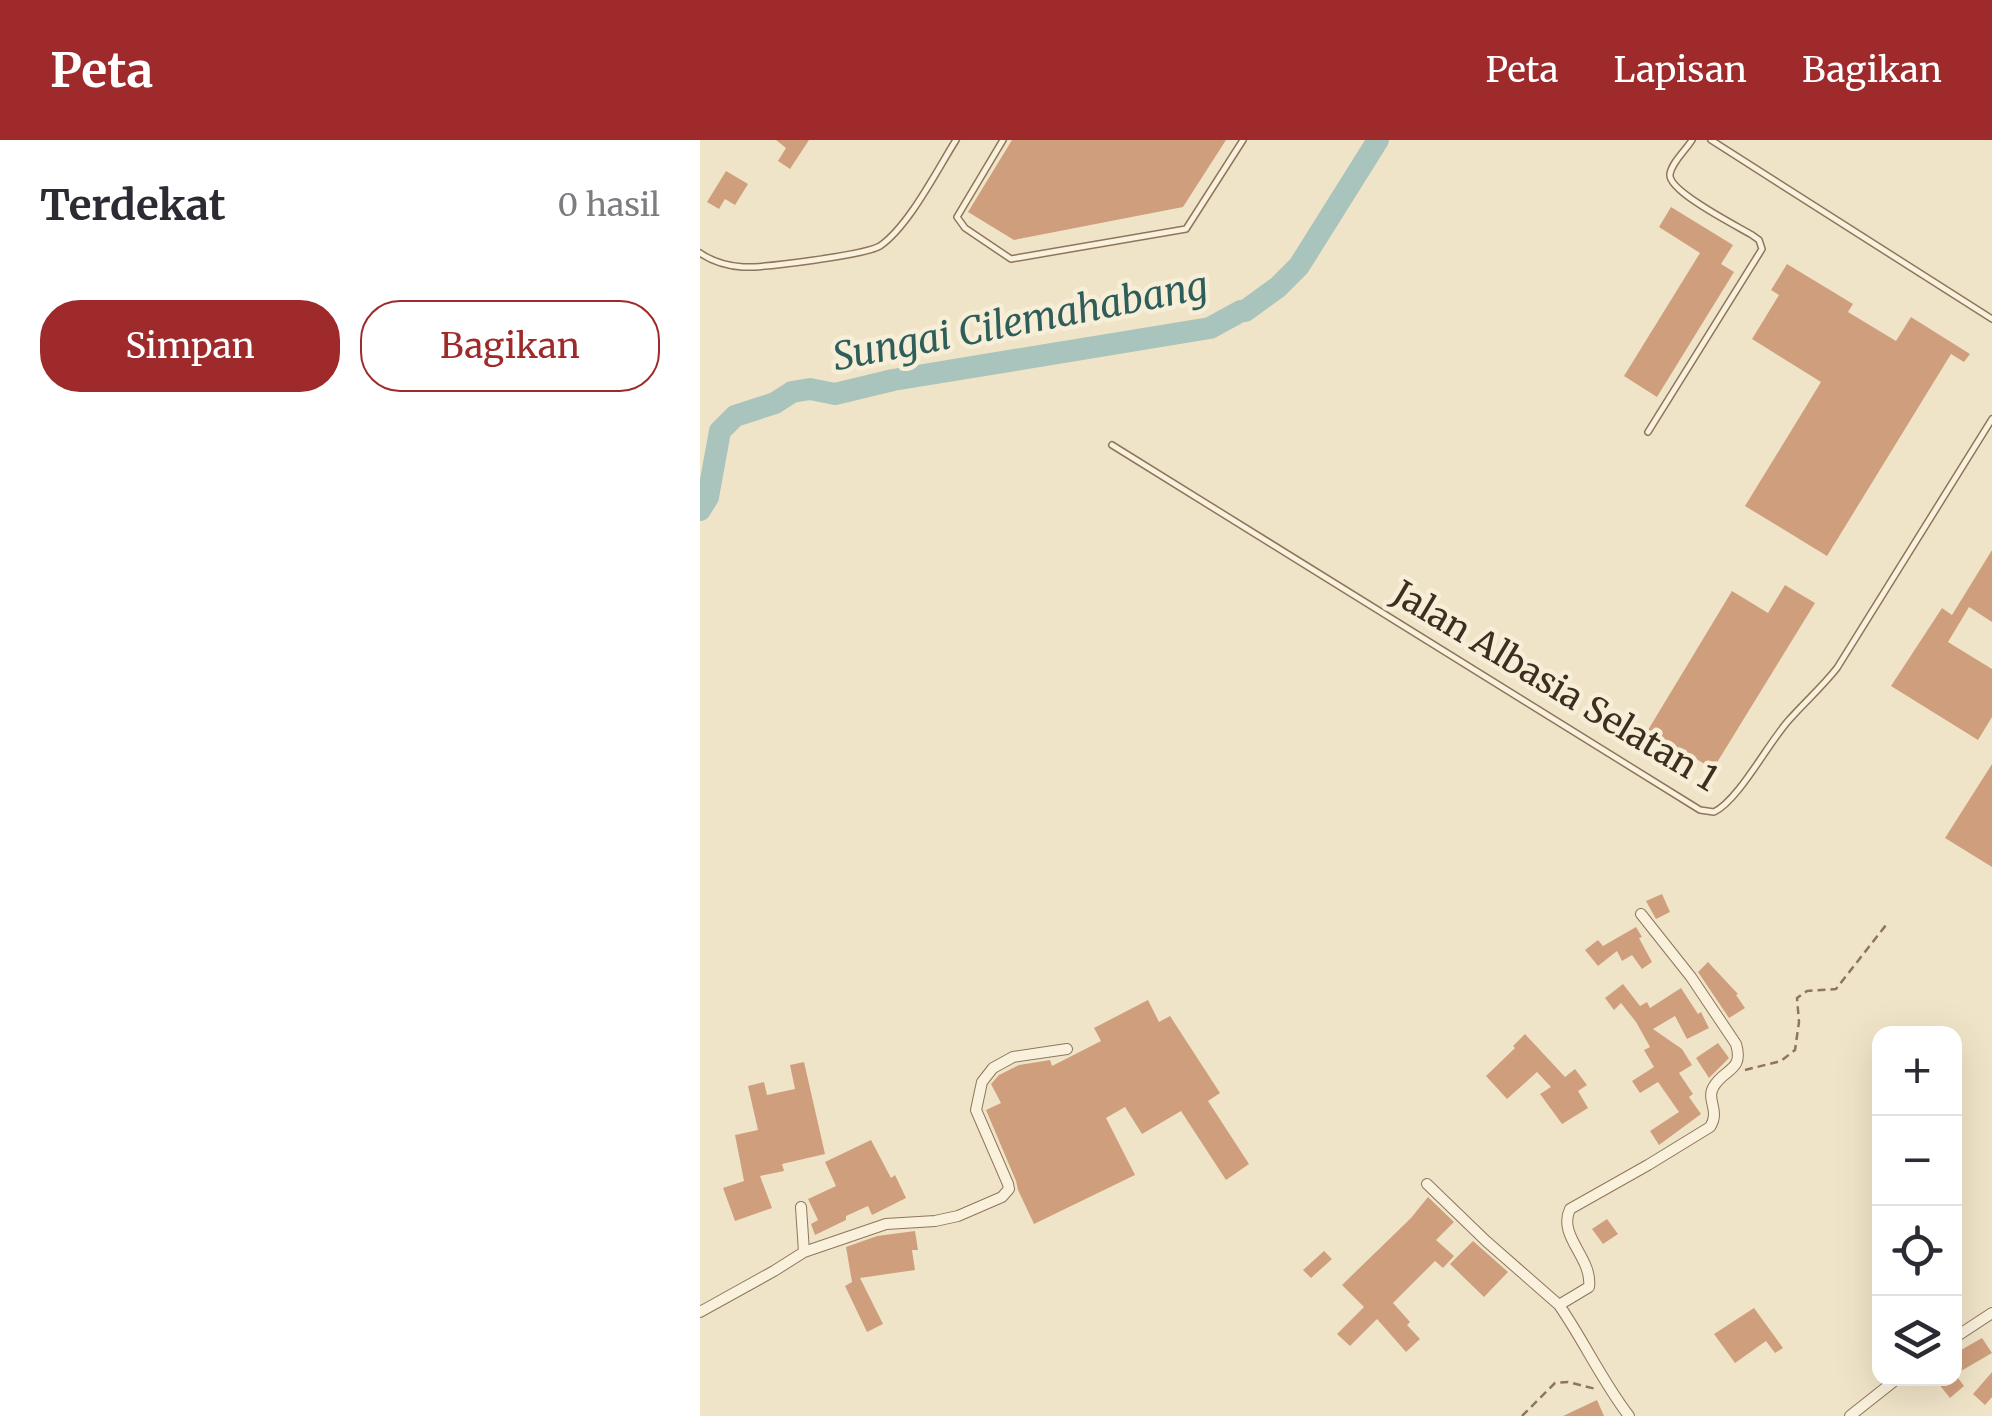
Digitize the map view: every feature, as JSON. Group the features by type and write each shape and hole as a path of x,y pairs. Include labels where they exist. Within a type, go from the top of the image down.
{"street":[{"path":"1559,1304 1588,1287 1590,1280 1566,1224 1570,1209 1710,1126 1715,1120 1711,1094 1714,1086 1733,1070 1738,1053 1736,1044 1691,977 1640,914"},
{"path":"700,1312 804,1252 886,1224 958,1216 1002,1197 1009,1189 1008,1184 976,1110 982,1082 992,1068 1013,1057 1067,1049"},
{"path":"1427,1184 1559,1304 1629,1416"},
{"path":"802,1206 804,1252"},
{"path":"1962,1333 1992,1312"},
{"path":"1850,1416 1888,1386"}],"lane":[{"path":"700,253 713,262 744,267 878,247 919,200 956,140"},
{"path":"1004,140 957,217 965,228 1011,258 1186,230 1243,140"},
{"path":"1648,432 1762,249 1760,240 1684,195 1671,182 1674,166 1692,140"},
{"path":"1711,140 1992,319"},
{"name":"Jalan Albasia Selatan 1","path":"1112,445 1700,810 1714,812 1727,802 1790,718 1820,690 1836,668 1992,419"}],"path":[{"path":"1733,1070 1781,1061 1795,1050 1797,998 1807,992 1836,989 1886,926"},
{"path":"1522,1416 1555,1382 1612,1393"}],"building":[{"path":"776,140 809,140 790,169 778,161 786,148"},
{"path":"1012,140 1226,140 1183,207 1014,240 968,212"},
{"path":"726,171 748,184 735,205 725,199 719,209 707,202"},
{"path":"1671,207 1733,245 1721,264 1734,272 1657,397 1624,376 1700,253 1659,227"},
{"path":"1787,264 1853,304 1848,312 1896,341 1911,317 1970,354 1964,362 1951,354 1827,556 1745,506 1821,382 1752,339 1779,295 1771,290"},
{"path":"1992,550 1992,622 1969,607 1948,642 1992,669 1992,717 1978,740 1891,686 1942,608 1952,615"},
{"path":"1785,585 1815,603 1713,769 1648,730 1732,591 1768,613"},
{"path":"1992,764 1992,867 1945,838"},
{"path":"1662,894 1670,912 1656,919 1646,901"},
{"path":"1636,927 1652,962 1642,969 1632,955 1622,961 1617,951 1598,966 1585,950 1598,940 1603,946"},
{"path":"1708,962 1738,994 1745,1008 1729,1018 1698,972"},
{"path":"1623,984 1640,1006 1647,1002 1650,1008 1681,988 1709,1028 1687,1039 1675,1016 1653,1029 1682,1049 1692,1065 1679,1073 1701,1114 1659,1145 1650,1131 1679,1112 1658,1082 1640,1093 1632,1081 1654,1067 1644,1050 1650,1047 1636,1022 1621,1003 1614,1010 1605,998"},
{"path":"1148,1000 1159,1022 1170,1016 1220,1093 1208,1101 1249,1164 1226,1180 1181,1111 1142,1134 1125,1107 1106,1118 1135,1175 1034,1224 986,1110 1001,1103 991,1084 1019,1065 1050,1060 1052,1066 1101,1041 1094,1028"},
{"path":"1525,1034 1565,1077 1575,1069 1587,1085 1578,1091 1588,1108 1562,1124 1540,1094 1551,1087 1537,1072 1507,1099 1486,1076"},
{"path":"1718,1043 1729,1058 1709,1078 1696,1058"},
{"path":"804,1062 825,1154 782,1164 784,1171 760,1176 772,1208 735,1221 723,1188 744,1181 735,1135 758,1130 748,1086 764,1082 767,1095 795,1089 790,1065"},
{"path":"871,1140 906,1198 872,1215 868,1206 815,1235 811,1224 818,1220 808,1199 836,1186 825,1162"},
{"path":"1428,1197 1454,1222 1436,1240 1454,1256 1443,1268 1435,1261 1393,1303 1420,1339 1406,1352 1377,1319 1350,1346 1337,1334 1364,1307 1342,1285"},
{"path":"1607,1219 1618,1234 1603,1244 1592,1229"},
{"path":"915,1231 915,1270 860,1278 883,1324 867,1332 845,1286 852,1282 846,1247 877,1236"},
{"path":"1473,1241 1508,1272 1484,1297 1450,1264"},
{"path":"1324,1251 1332,1259 1311,1278 1303,1270"},
{"path":"1754,1308 1783,1348 1775,1353 1766,1341 1735,1363 1714,1334"},
{"path":"1982,1338 1992,1353 1962,1370 1962,1349"},
{"path":"1992,1372 1992,1397 1985,1405 1973,1394"},
{"path":"1962,1383 1964,1386 1950,1398 1940,1386"},
{"path":"1597,1400 1604,1416 1563,1416"}],"waterway":[{"name":"Sungai Cilemahabang","path":"720,431 735,416 775,403 792,392 810,389 835,394 893,380 1210,328 1245,311 1299,266 1378,140"},
{"path":"700,510 708,497 720,431"}]}
